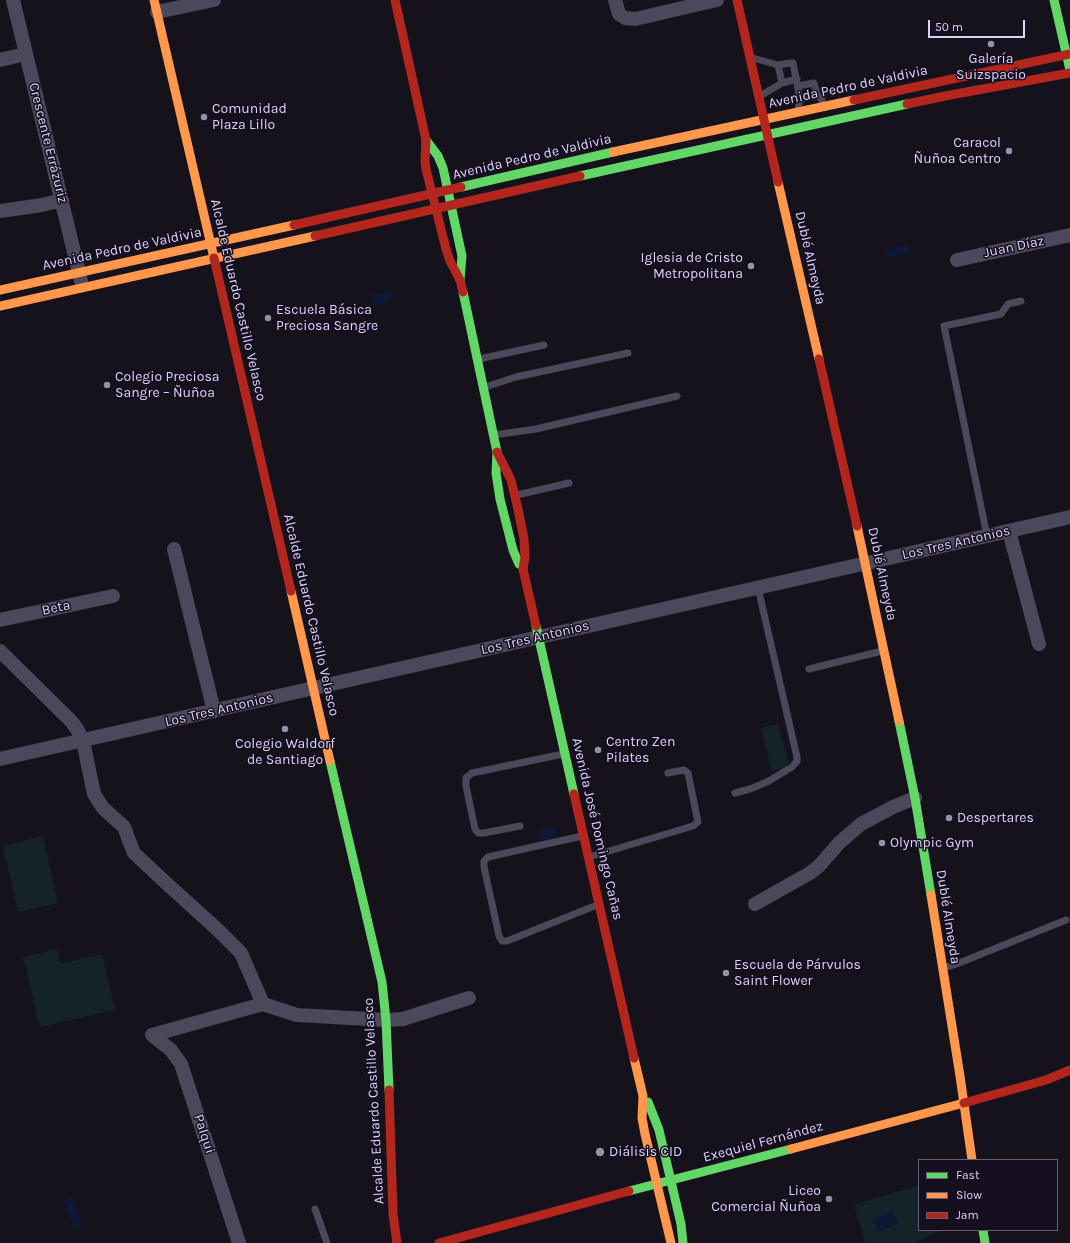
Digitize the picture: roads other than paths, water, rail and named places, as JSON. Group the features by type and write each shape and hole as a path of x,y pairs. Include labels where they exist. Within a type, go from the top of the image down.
{"main road":[{"name":"Avenida José Domingo Cañas","path":"395,0 426,140 425,161 435,208 450,261 460,280 494,435 497,452 496,473 500,499 513,550 523,569 539,637 643,1096 642,1118 656,1184 671,1243"},
{"name":"Dublé Almeyda","path":"737,0 865,563 915,798 943,968 972,1159"},
{"path":"1054,0 1068,54 1070,70"},
{"name":"Alcalde Eduardo Castillo Velasco","path":"155,6 384,995 393,1214 397,1243"},
{"name":"Avenida Pedro de Valdivia","path":"0,290 211,244 763,119 1068,54"},
{"name":"Avenida Pedro de Valdivia","path":"0,306 767,134 944,96 1070,73"},
{"name":"Avenida José Domingo Cañas","path":"426,140 433,148 441,162 452,205 462,256 462,272 460,280"},
{"name":"Avenida José Domingo Cañas","path":"497,452 511,480 515,496 524,539 525,557 523,569"},
{"name":"Exequiel Fernández","path":"439,1243 671,1180 1022,1088 1070,1070"},
{"name":"Avenida José Domingo Cañas","path":"643,1096 649,1103 654,1115 681,1224 683,1243"},
{"path":"983,1231 984,1243"}],"street":[{"name":"Crescente Errázuriz","path":"13,0 82,287"},
{"path":"155,6 214,0"},
{"path":"615,0 619,14 625,18 635,19 717,0"},
{"path":"0,60 26,54"},
{"path":"0,211 42,205 62,200"},
{"name":"Juan Díaz","path":"957,260 1070,235"},
{"name":"Los Tres Antonios","path":"0,760 1070,517"},
{"path":"1009,530 1039,644"},
{"path":"174,549 214,711"},
{"name":"Beta","path":"0,620 113,596"},
{"path":"3,657 71,721 77,729 83,741 94,794 103,808 124,827 134,853 241,953 263,1004 298,1015 386,1020 403,1019 469,998"},
{"path":"755,904 810,873 819,866 839,843 861,824 915,798"},
{"name":"Palqui","path":"239,1243 181,1064 171,1050 152,1035 263,1004"}],"lane":[{"path":"750,57 778,65 793,63 800,99 797,112"},
{"path":"778,65 782,83"},
{"path":"758,97 782,83 814,83 817,95 822,100 824,107"},
{"path":"800,99 817,95"},
{"path":"987,536 944,326 1001,314 1008,304 1021,301"},
{"path":"477,360 544,345"},
{"path":"483,387 516,377 628,353"},
{"path":"494,435 536,429 677,396"},
{"path":"515,496 569,483"},
{"path":"735,793 767,782 792,767 797,761 758,588"},
{"path":"809,668 884,651"},
{"path":"520,826 478,833 475,828 466,786 466,778 472,773 565,754"},
{"path":"589,857 693,826 698,822 688,773 684,770 668,773"},
{"path":"584,835 488,857 484,861 499,936 502,941 508,942 600,904"},
{"path":"943,968 1066,920"},
{"path":"315,1209 326,1243"}],"water":[{"path":"907,245 909,254 886,258 884,250"},
{"path":"389,290 392,300 375,306 372,295"},
{"path":"554,826 556,837 540,840 537,830"},
{"path":"72,1197 82,1226 74,1229 63,1200"},
{"path":"893,1211 899,1223 879,1232 873,1220"}],"place":[{"name":"Galería Suizspacio","path":"991,44"},
{"name":"Comunidad Plaza Lillo","path":"204,117"},
{"name":"Caracol Ñuñoa Centro","path":"1009,151"},
{"name":"Iglesia de Cristo Metropolitana","path":"751,266"},
{"name":"Escuela Básica Preciosa Sangre","path":"268,318"},
{"name":"Colegio Preciosa Sangre – Ñuñoa","path":"107,385"},
{"name":"Colegio Waldorf de Santiago","path":"285,729"},
{"name":"Centro Zen Pilates","path":"598,750"},
{"name":"Despertares","path":"949,818"},
{"name":"Olympic Gym","path":"882,843"},
{"name":"Escuela de Párvulos Saint Flower","path":"726,973"},
{"name":"Diálisis CID","path":"600,1152"},
{"name":"Liceo Comercial Ñuñoa","path":"829,1199"}]}
